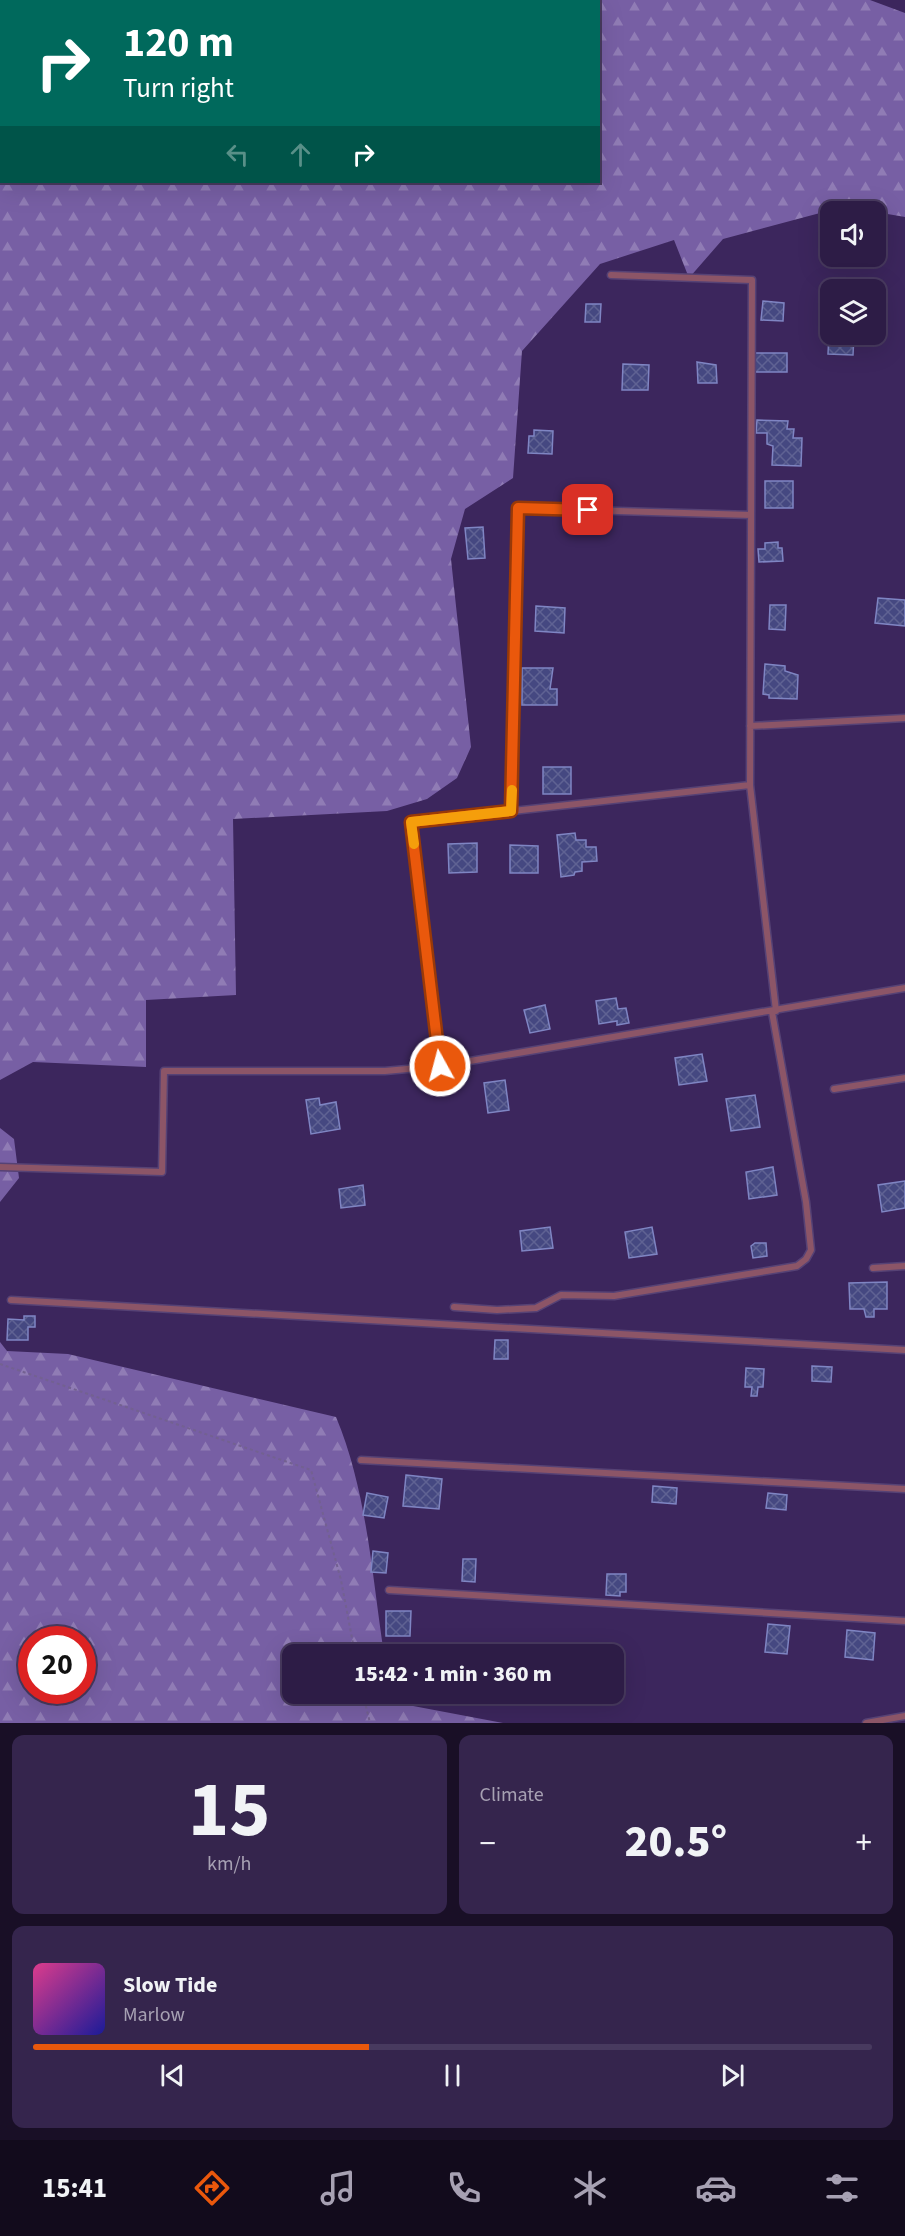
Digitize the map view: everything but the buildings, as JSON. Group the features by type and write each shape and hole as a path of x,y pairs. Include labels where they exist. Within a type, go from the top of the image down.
{"lane":[{"path":"454,1307 497,1310 536,1308 561,1295 614,1296 797,1266 806,1259 811,1250 806,1202 774,1012 750,785 752,280 611,275"},
{"path":"511,811 518,508 751,515"},
{"path":"750,726 905,718"},
{"path":"440,1066 411,822 750,785"},
{"path":"0,1167 162,1172 164,1071 385,1071 440,1066 774,1012 905,988"},
{"path":"834,1089 905,1078"},
{"path":"873,1268 905,1266"},
{"path":"11,1300 905,1350"},
{"path":"361,1460 905,1489"},
{"path":"389,1590 905,1621"},
{"path":"866,1723 905,1716"}],"path":[{"path":"0,1364 311,1470 341,1580 353,1644"},
{"path":"365,1704 370,1723"}],"green space":[{"path":"600,0 870,0 905,13 905,217 886,214 886,201 820,201 820,213 723,239 689,278 674,240 600,264 522,351 513,478 465,509 451,559 471,747 457,778 427,799 387,811 233,819 236,995 146,1000 146,1067 33,1062 0,1080 0,183 600,183"},
{"path":"0,1128 14,1139 19,1178 0,1202"},
{"path":"0,1342 7,1351 68,1354 336,1417 355,1474 362,1504 383,1644 282,1644 282,1704 403,1704 503,1723 0,1723"}],"slow traffic":[{"path":"414,844 411,822 511,811 512,790"}],"route":[{"path":"440,1066 411,822 511,811 518,508 588,510"}]}
